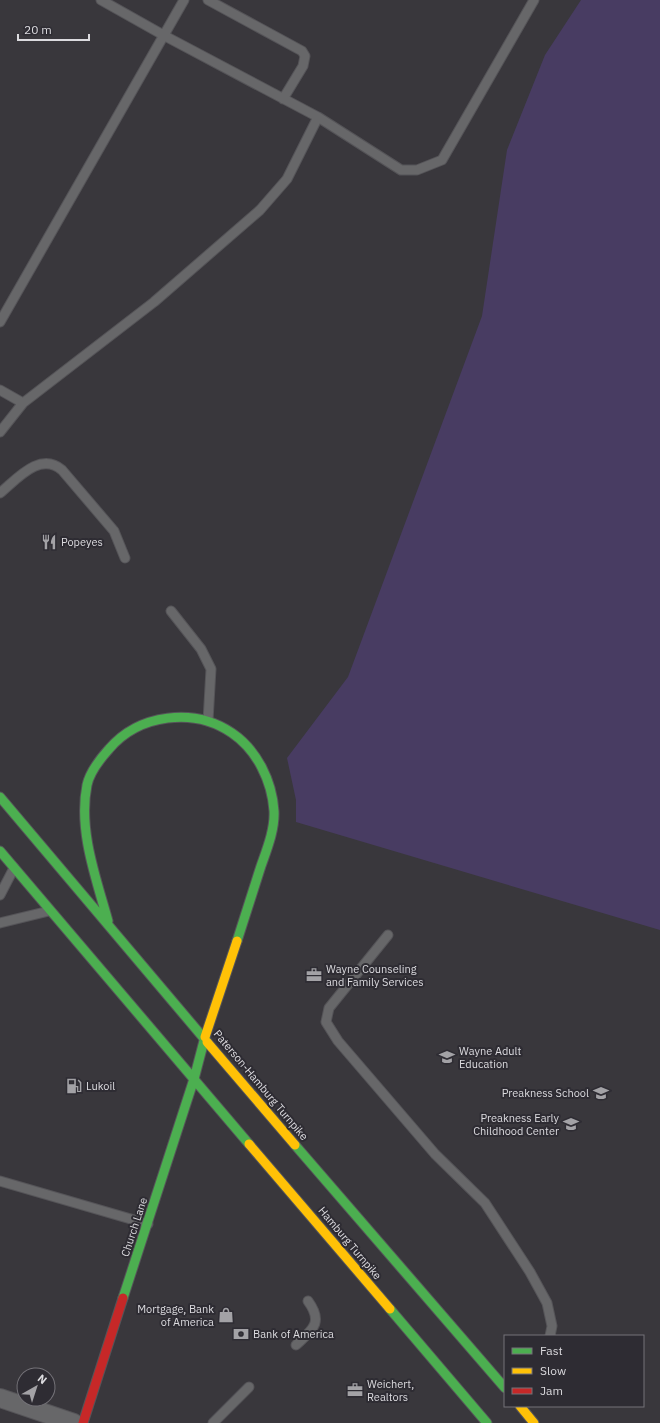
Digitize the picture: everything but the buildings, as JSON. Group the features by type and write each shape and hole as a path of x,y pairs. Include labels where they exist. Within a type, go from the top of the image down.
{"main road":[{"name":"Church Lane","path":"83,1423 194,1079 205,1036 273,828 274,803 260,762 244,742 233,734 208,721 195,718 178,717 147,722 134,727 112,744 94,766 87,786 85,814 88,844 109,926"},
{"name":"Paterson-Hamburg Turnpike","path":"0,797 109,926 205,1036 256,1099 504,1387"},
{"path":"0,852 194,1079"},
{"name":"Hamburg Turnpike","path":"194,1079 487,1423"},
{"path":"521,1407 533,1421"}],"street":[{"path":"0,1398 74,1423"}],"lane":[{"path":"101,0 165,36 318,117 401,170 417,170 442,160 534,0"},
{"path":"0,322 165,36 184,0"},
{"path":"208,0 302,51 305,56 303,66 283,99"},
{"path":"0,432 23,403 154,302 260,210 287,179 318,117"},
{"path":"0,390 23,403"},
{"path":"0,493 30,468 45,464 57,466 114,531 125,558"},
{"path":"171,610 202,649 211,669 208,721"},
{"path":"0,895 14,868"},
{"path":"0,923 50,910"},
{"path":"388,935 329,1008 326,1022 338,1041 435,1154 485,1203 530,1272 547,1303 552,1326 550,1335"},
{"path":"0,1181 148,1224"},
{"path":"296,1345 312,1330 316,1320 314,1309 308,1301"},
{"path":"213,1423 249,1387"},
{"path":"532,1407 533,1421"}],"shaded area":[{"path":"581,0 660,0 660,930 296,822 296,800 287,758 348,677 482,316 507,150 545,55"}],"traffic: fast":[{"path":"108,921 94,871 87,836 85,802 90,775 99,761 121,737 136,728 151,722 168,718 184,717 217,725 241,740 249,748 262,767 273,800 274,818 272,832 237,941"},
{"path":"0,797 207,1042"},
{"path":"0,851 249,1144"},
{"path":"123,1298 194,1079 205,1037"},
{"path":"295,1145 504,1387"},
{"path":"390,1309 487,1423"}],"traffic: slow":[{"path":"205,1037 237,941"},
{"path":"207,1042 295,1145"},
{"path":"249,1144 390,1309"},
{"path":"521,1407 534,1423"}],"traffic: jam":[{"path":"83,1423 123,1298"}],"place":[{"name":"Popeyes","path":"49,542"},
{"name":"Wayne Counseling and Family Services","path":"314,975"},
{"name":"Wayne Adult Education","path":"447,1057"},
{"name":"Lukoil","path":"74,1086"},
{"name":"Preakness School","path":"601,1093"},
{"name":"Preakness Early Childhood Center","path":"571,1124"},
{"name":"Mortgage, Bank of America","path":"226,1315"},
{"name":"Bank of America","path":"241,1334"},
{"name":"Weichert, Realtors","path":"355,1390"}]}
